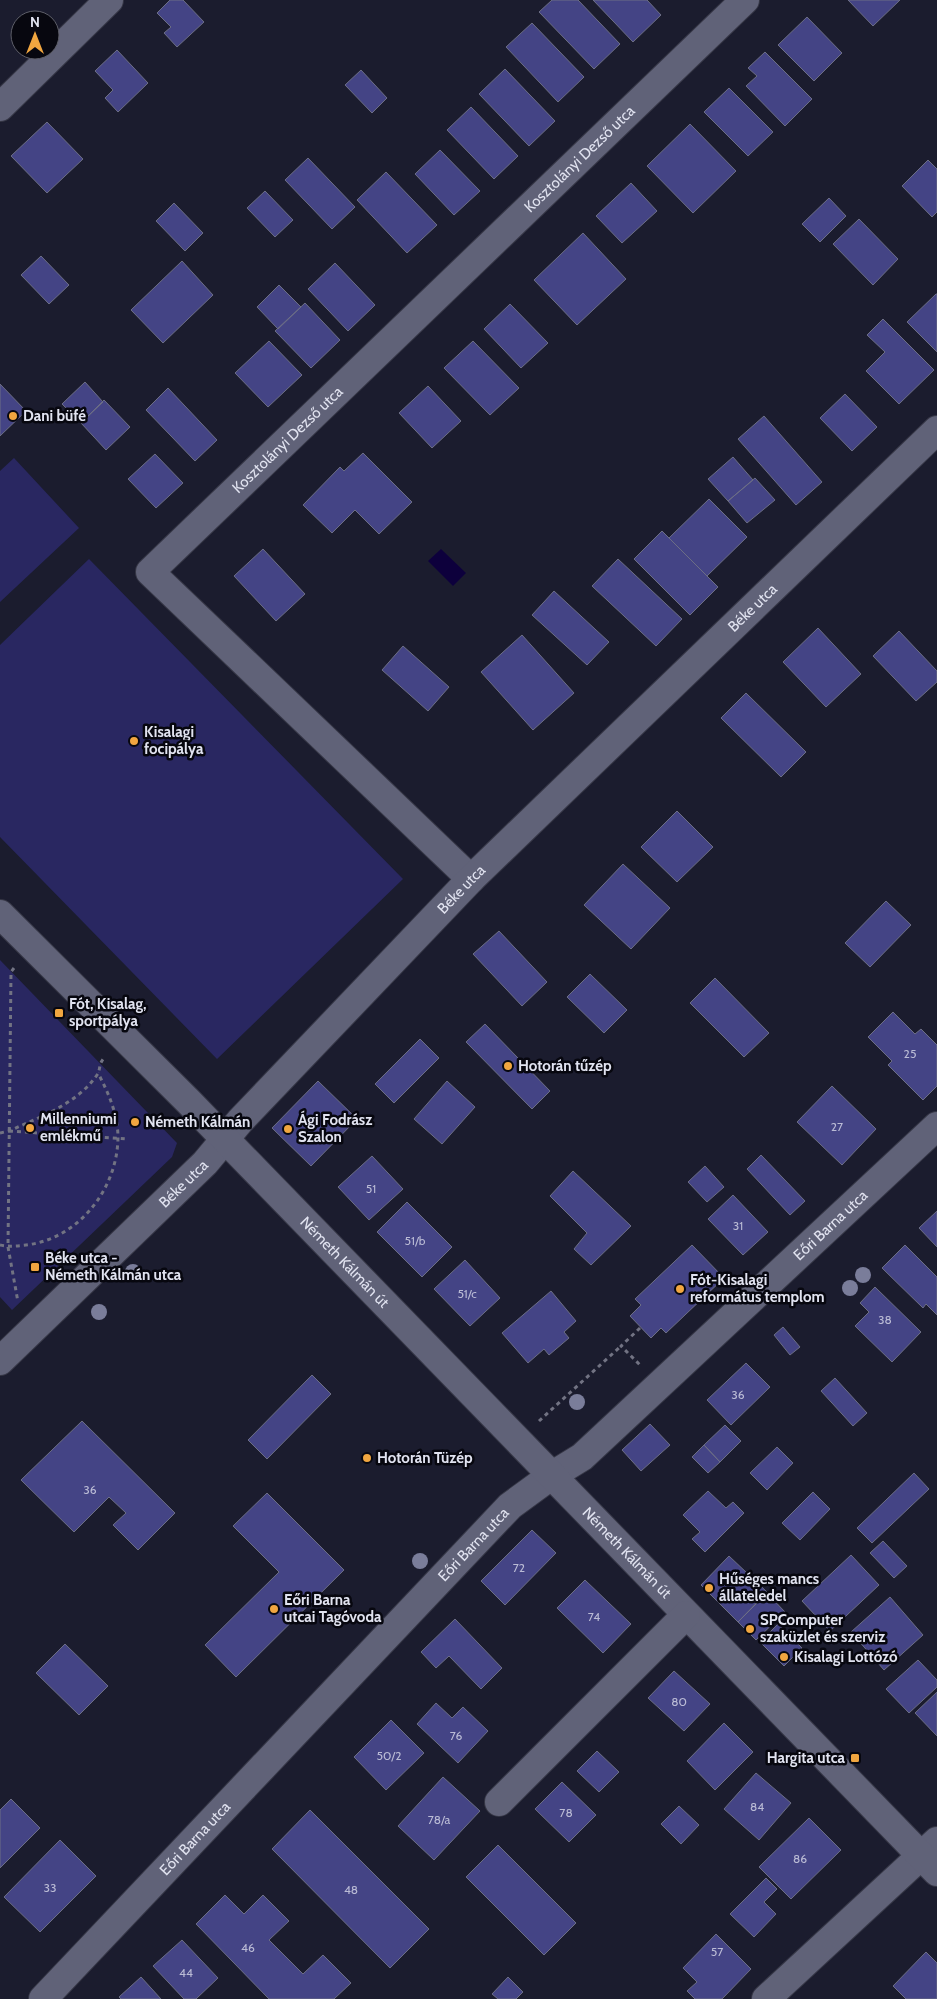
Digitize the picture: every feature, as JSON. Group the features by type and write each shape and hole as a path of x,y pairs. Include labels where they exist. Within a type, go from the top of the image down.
{"street":[{"path":"0,107 109,0"},
{"name":"Kosztolányi Dezső utca","path":"471,879 150,572 745,0"},
{"name":"Béke utca","path":"0,1361 205,1163 240,1121 471,879 937,430"},
{"name":"Németh Kálmán út","path":"0,914 225,1139 686,1614 932,1856"},
{"name":"Eőri Barna utca","path":"43,1999 510,1506 551,1476 582,1457 937,1126"},
{"path":"499,1802 686,1614"},
{"path":"766,1999 932,1856"}],"path":[{"path":"34,948 11,972 8,1247 18,1303 43,1320"},
{"path":"0,1245 8,1247 41,1243 62,1234 81,1220 96,1203 108,1183 115,1162 118,1139 116,1116 109,1094 98,1074 99,1063 124,1038"},
{"path":"0,1133 9,1131 68,1103 98,1074"},
{"path":"9,1131 127,1139"},
{"path":"539,1421 640,1328"},
{"path":"622,1346 660,1385"}],"shaded area":[{"path":"14,458 79,528 0,602 0,471"},
{"path":"441,549 466,573 453,586 428,561"},
{"name":"Kisalagi focipálya","path":"89,559 403,879 217,1059 0,837 0,645"},
{"path":"0,960 177,1143 172,1157 12,1310 0,1297"}],"building":[{"path":"170,0 183,0 204,22 177,47 164,33 171,27 157,13"},
{"path":"552,0 578,0 620,44 594,69 539,12"},
{"path":"593,0 647,0 661,15 633,42"},
{"path":"848,0 900,0 873,26"},
{"path":"807,17 842,53 814,81 778,45"},
{"path":"532,23 584,77 558,102 506,47"},
{"path":"117,50 148,83 118,112 105,98 113,90 95,71"},
{"path":"765,52 812,99 785,126 746,86 757,76 748,68"},
{"path":"505,69 555,121 529,146 479,94"},
{"path":"361,70 387,98 372,113 345,85"},
{"path":"729,88 773,132 748,156 704,112"},
{"path":"471,107 518,156 494,179 447,130"},
{"path":"47,122 83,159 47,193 11,156"},
{"path":"690,124 736,171 693,213 647,166"},
{"path":"440,150 480,191 454,215 415,174"},
{"path":"308,158 355,207 332,229 285,180"},
{"path":"928,160 937,169 937,212 932,217 902,186"},
{"path":"386,172 437,225 407,253 357,200"},
{"path":"631,183 657,211 622,243 596,216"},
{"path":"265,191 293,220 275,237 247,208"},
{"path":"829,198 846,216 820,242 802,224"},
{"path":"174,203 203,233 185,251 156,221"},
{"path":"859,219 898,259 873,285 833,244"},
{"path":"583,233 626,279 577,325 534,280"},
{"path":"41,256 69,285 49,304 21,275"},
{"path":"182,261 213,295 163,343 131,310"},
{"path":"335,263 375,305 348,331 308,289"},
{"path":"279,285 301,307 278,329 257,307"},
{"path":"937,294 937,352 907,322"},
{"path":"305,303 340,340 311,368 275,331"},
{"path":"510,304 548,343 521,368 484,329"},
{"path":"883,319 934,370 899,404 866,371 885,352 867,335"},
{"path":"269,341 302,375 268,407 235,373"},
{"path":"473,341 519,388 490,415 444,368"},
{"path":"85,382 103,402 81,423 62,404"},
{"path":"0,384 26,411 0,436"},
{"path":"428,386 461,421 432,448 399,413"},
{"path":"168,388 217,440 195,461 146,410"},
{"path":"845,394 877,427 852,451 820,418"},
{"path":"104,400 130,427 106,450 81,423"},
{"path":"764,416 822,482 796,505 738,439"},
{"path":"363,453 412,502 379,534 355,510 332,533 303,505 340,467 344,471"},
{"path":"155,454 183,483 156,508 128,479"},
{"path":"733,457 753,480 728,501 708,479"},
{"path":"755,478 775,500 747,523 728,501"},
{"path":"709,499 747,537 707,576 669,538"},
{"path":"662,531 718,587 690,615 634,559"},
{"path":"263,549 305,594 276,621 234,576"},
{"path":"618,559 682,619 656,646 592,586"},
{"path":"554,591 609,642 587,665 532,615"},
{"path":"818,628 861,674 826,707 783,662"},
{"path":"899,631 937,671 937,682 916,701 873,656"},
{"path":"522,635 574,693 533,730 481,672"},
{"path":"403,646 449,687 428,711 382,670"},
{"path":"746,693 806,752 781,777 721,718"},
{"path":"677,811 713,847 677,882 641,847"},
{"path":"623,864 670,908 631,949 584,905"},
{"path":"886,901 911,925 870,967 845,943"},
{"path":"499,931 547,982 522,1006 473,954"},
{"path":"590,974 627,1010 604,1033 567,997"},
{"path":"715,978 769,1033 744,1057 690,1003"},
{"path":"893,1012 915,1034 921,1029 937,1045 937,1086 923,1100 888,1065 892,1061 868,1037"},
{"name":"Hotorán tűzép","path":"485,1024 550,1091 532,1109 466,1042"},
{"path":"420,1039 439,1058 394,1103 375,1084"},
{"path":"318,1081 357,1119 311,1166 272,1128"},
{"path":"447,1081 475,1107 442,1144 414,1119"},
{"path":"832,1086 876,1129 842,1165 797,1122"},
{"path":"761,1155 805,1201 790,1215 747,1169"},
{"path":"372,1156 403,1189 369,1220 338,1187"},
{"path":"705,1166 724,1187 707,1202 688,1182"},
{"path":"573,1171 631,1226 591,1265 574,1249 587,1233 550,1196"},
{"path":"733,1195 768,1232 743,1255 708,1219"},
{"path":"407,1202 452,1247 422,1277 377,1232"},
{"path":"937,1211 937,1247 919,1228"},
{"name":"Fót-Kisalagi református templom","path":"692,1245 724,1278 666,1333 661,1328 651,1338 630,1316 641,1305 635,1299"},
{"path":"905,1245 937,1277 937,1315 926,1304 923,1308 882,1268"},
{"path":"465,1260 500,1298 470,1326 434,1289"},
{"path":"875,1287 921,1332 892,1362 855,1326 869,1312 860,1303"},
{"path":"551,1291 576,1321 564,1332 569,1338 549,1355 544,1349 528,1363 502,1333"},
{"path":"783,1327 800,1347 790,1355 774,1335"},
{"path":"746,1363 770,1387 731,1425 707,1400"},
{"path":"312,1375 331,1394 267,1459 248,1440"},
{"path":"835,1378 867,1413 853,1426 821,1391"},
{"path":"82,1421 175,1513 138,1550 113,1525 126,1513 109,1497 74,1532 21,1480"},
{"path":"650,1424 670,1445 641,1471 622,1450"},
{"path":"725,1425 741,1441 720,1462 704,1445"},
{"path":"704,1445 720,1462 708,1473 692,1457"},
{"path":"777,1447 793,1463 767,1490 750,1473"},
{"path":"914,1473 929,1489 872,1543 857,1528"},
{"path":"708,1491 726,1508 733,1502 744,1513 705,1552 692,1539 700,1532 683,1515"},
{"path":"813,1492 830,1509 800,1540 782,1523"},
{"name":"Eőri Barna utcai Tagóvoda","path":"267,1493 344,1570 236,1677 205,1645 279,1572 233,1526"},
{"path":"532,1530 556,1553 505,1605 481,1581"},
{"path":"883,1541 907,1566 894,1578 870,1553"},
{"path":"851,1555 879,1585 830,1631 802,1601"},
{"path":"729,1556 767,1592 738,1622 701,1585"},
{"path":"585,1580 631,1624 603,1653 557,1608"},
{"path":"767,1593 785,1612 756,1640 738,1622"},
{"path":"890,1597 923,1635 884,1670 851,1632"},
{"path":"455,1619 502,1668 481,1689 449,1656 436,1668 421,1652"},
{"path":"778,1624 802,1648 784,1666 760,1642"},
{"path":"65,1644 108,1686 79,1715 36,1673"},
{"path":"918,1660 937,1680 937,1687 909,1713 886,1689"},
{"path":"674,1671 710,1704 684,1731 648,1698"},
{"path":"937,1692 937,1736 915,1713"},
{"path":"436,1703 452,1718 463,1707 488,1731 458,1763 417,1724"},
{"path":"391,1720 424,1753 386,1790 354,1757"},
{"path":"724,1723 753,1752 715,1790 687,1761"},
{"path":"597,1751 619,1772 599,1792 577,1771"},
{"path":"756,1773 791,1803 759,1840 724,1809"},
{"path":"443,1777 480,1811 434,1860 398,1826"},
{"path":"562,1782 596,1815 569,1842 535,1809"},
{"path":"11,1799 40,1828 0,1868 0,1810"},
{"path":"679,1806 699,1825 681,1844 661,1824"},
{"path":"310,1810 429,1929 390,1968 272,1849"},
{"path":"809,1818 841,1850 791,1899 759,1867"},
{"path":"60,1840 96,1876 40,1932 4,1897"},
{"path":"498,1845 576,1923 544,1955 466,1877"},
{"path":"766,1878 777,1889 764,1902 776,1914 754,1937 730,1914"},
{"path":"225,1895 244,1914 263,1895 289,1921 269,1940 303,1974 323,1955 351,1983 334,1999 269,1999 196,1924"},
{"path":"716,1934 751,1969 722,1999 695,1999 687,1991 697,1982 683,1968"},
{"path":"182,1940 218,1978 196,1999 184,1999 153,1966"},
{"path":"926,1952 937,1963 937,1999 906,1999 893,1986"},
{"path":"141,1977 161,1999 121,1999 119,1997"},
{"path":"508,1977 523,1992 516,1999 498,1999 492,1994"}],"place":[{"name":"Dani büfé","path":"13,416"},
{"name":"Kisalagi focipálya","path":"134,741"},
{"name":"Fót, Kisalag, sportpálya","path":"59,1013"},
{"name":"Hotorán tűzép","path":"508,1066"},
{"name":"Németh Kálmán","path":"135,1122"},
{"name":"Millenniumi emlékmű","path":"30,1128"},
{"name":"Ági Fodrász Szalon","path":"288,1129"},
{"name":"Béke utca - Németh Kálmán utca","path":"35,1267"},
{"name":"Fót-Kisalagi református templom","path":"680,1289"},
{"name":"Hotorán Tüzép","path":"367,1458"},
{"name":"Hűséges mancs állateledel","path":"709,1588"},
{"name":"Eőri Barna utcai Tagóvoda","path":"274,1609"},
{"name":"SPComputer szaküzlet és szerviz","path":"750,1629"},
{"name":"Kisalagi Lottózó","path":"784,1657"},
{"name":"Hargita utca","path":"855,1758"}]}
